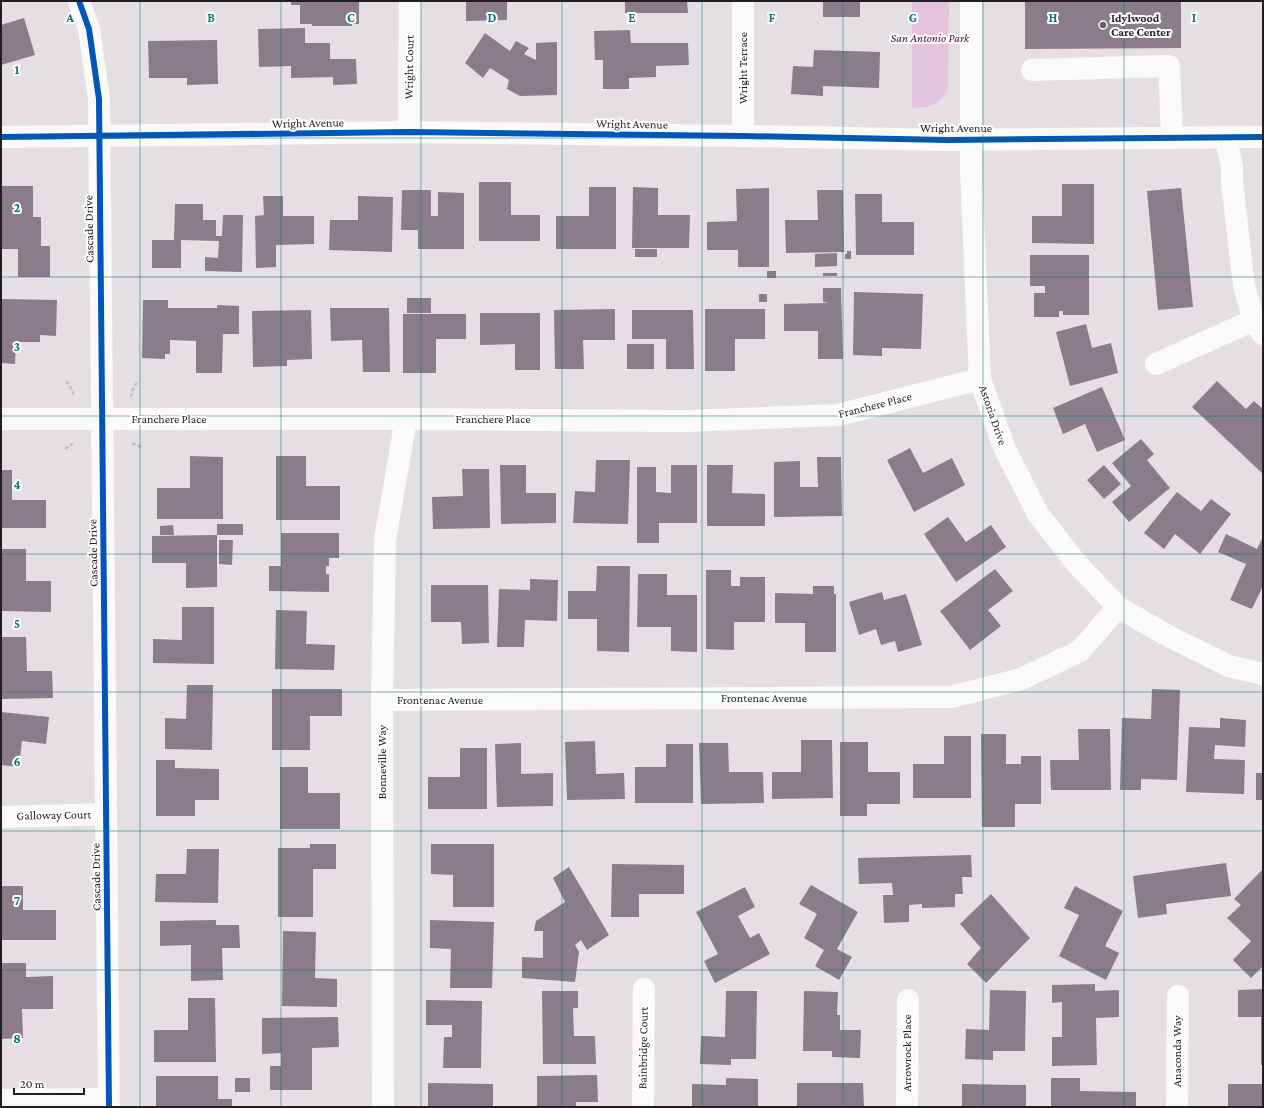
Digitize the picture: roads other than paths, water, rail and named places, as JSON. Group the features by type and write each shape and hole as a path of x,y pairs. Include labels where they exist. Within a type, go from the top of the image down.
{"street":[{"name":"Cascade Drive","path":"80,1 89,29 100,99 109,1103"},
{"name":"Wright Court","path":"409,132 410,1"},
{"name":"Wright Terrace","path":"743,1 743,136"},
{"name":"Astoria Drive","path":"970,1 970,171 980,379 1004,447 1038,514 1077,564 1118,607 1170,637 1229,666 1263,674"},
{"path":"1032,70 1169,66 1172,137"},
{"name":"Wright Avenue","path":"1,137 409,132 970,140 1263,137"},
{"path":"1156,364 1258,327 1244,286 1232,182 1232,166 1225,137"},
{"name":"Franchere Place","path":"1,419 684,421 838,415 980,379"},
{"name":"Bonneville Way","path":"382,1107 382,700 385,540 406,419"},
{"name":"Frontenac Avenue","path":"382,700 951,697 1021,679 1080,651 1118,607"},
{"name":"Galloway Court","path":"1,816 106,814"},
{"name":"Bainbridge Court","path":"643,1107 644,989"},
{"name":"Anaconda Way","path":"1177,1107 1178,996"},
{"name":"Arrowrock Place","path":"907,1107 908,1000"},
{"path":"1,1100 109,1103"}],"place":[{"name":"Idylwood Care Center","path":"1103,25"}],"park label":[{"name":"San Antonio Park","path":"930,38"}]}
